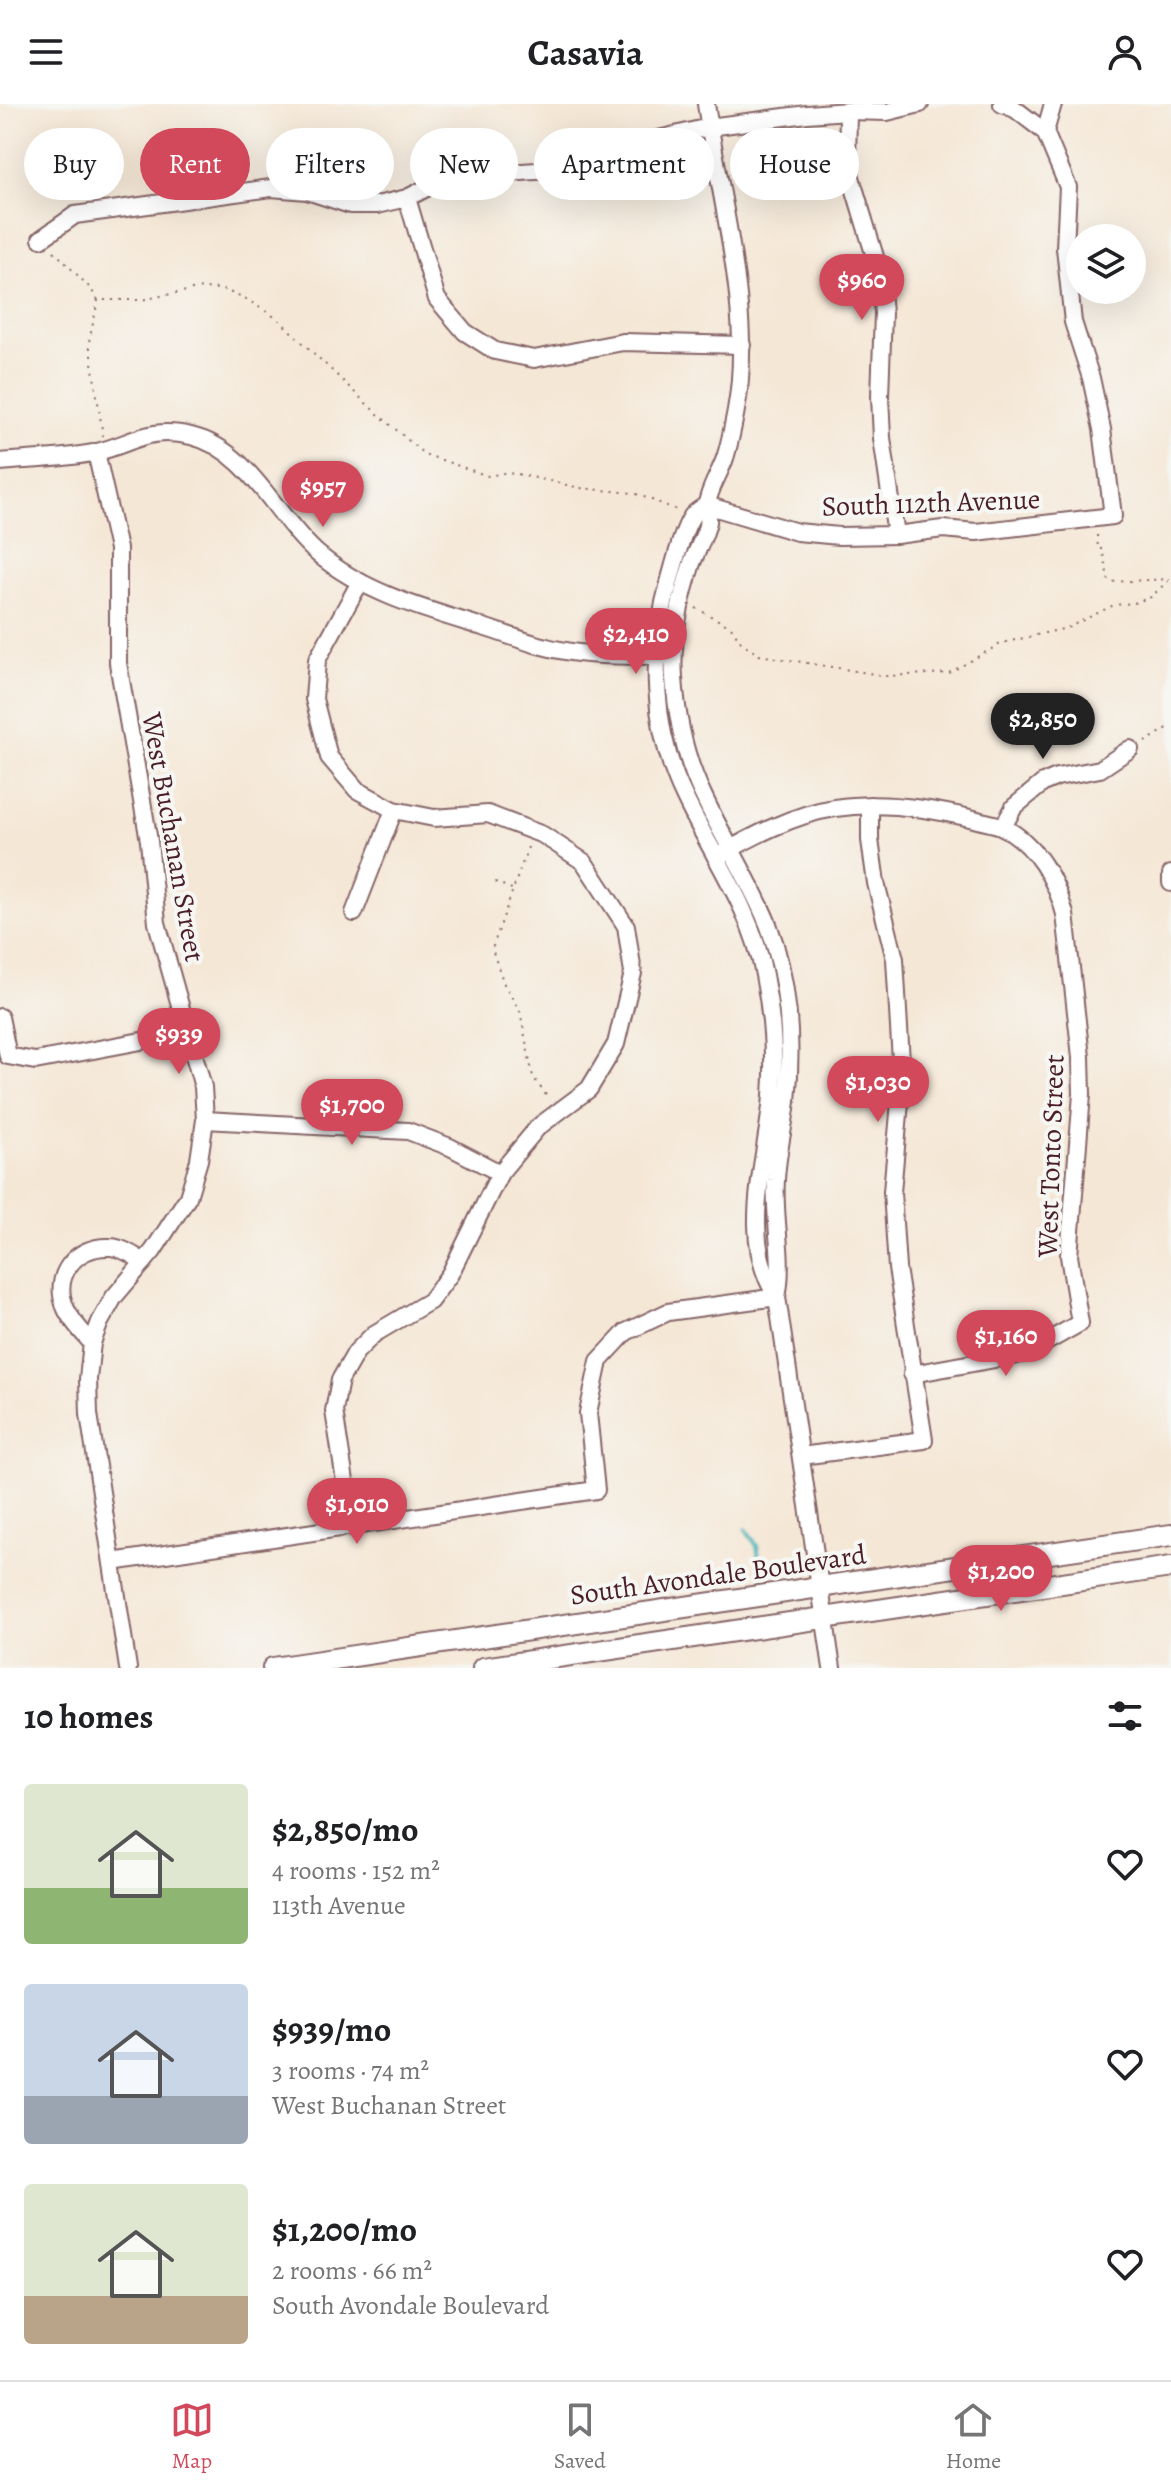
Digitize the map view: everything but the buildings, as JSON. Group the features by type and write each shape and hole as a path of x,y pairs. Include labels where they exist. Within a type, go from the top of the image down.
{"main road":[{"name":"South Avondale Boulevard","path":"273,1668 1171,1535"},
{"name":"South Avondale Boulevard","path":"483,1668 1171,1567"}],"street":[{"path":"665,656 708,521 706,505 725,458 736,409 742,345 736,285 706,104"},
{"path":"41,239 75,215 271,188 307,191 350,205 377,205 407,198 448,177 566,169 629,146 709,127 848,111 887,112 920,104"},
{"path":"1045,132 1053,104"},
{"path":"1008,106 1045,132 1068,187 1065,248 1073,322 1091,378 1099,416 1105,517"},
{"path":"848,111 847,164 879,270 883,313 881,424 896,535"},
{"path":"407,198 437,299 465,332 495,351 534,359 623,342 742,345"},
{"path":"0,462 101,450 150,433 174,432 195,437 220,447 239,462 317,553 360,582 427,610 526,643 574,653 665,656"},
{"name":"West Buchanan Street","path":"101,450 118,549 118,663 149,841 157,923 203,1087 205,1120 199,1160 188,1197 144,1262 114,1297 92,1343 88,1379 89,1414 128,1668"},
{"path":"706,505 692,515 668,584 665,656 686,752 764,972 773,1028 772,1099 758,1200 760,1240 765,1279 777,1297 832,1668"},
{"name":"South 112th Avenue","path":"706,505 797,532 839,536 896,535 943,529 976,532 1105,517"},
{"path":"352,1526 334,1411 340,1380 356,1352 374,1334 430,1301 450,1274 500,1173 538,1127 589,1089 616,1044 633,973 626,926 584,862 534,832 488,814 434,818 394,810 357,790 329,757 314,699 317,660 360,582"},
{"path":"723,853 794,820 833,808 870,805 949,813 1003,827 1014,807 1043,783 1057,777 1100,769 1130,749"},
{"path":"801,1456 924,1440 897,1268 892,1192 902,1079 895,959 876,883 870,840 870,805"},
{"path":"354,913 394,810"},
{"name":"West Tonto Street","path":"912,1374 1027,1353 1080,1323 1069,1256 1082,1094 1078,1014 1065,914 1059,892 1036,853 1003,827"},
{"path":"1171,874 1171,883"},
{"path":"0,1017 8,1056 35,1061 189,1032"},
{"path":"205,1120 408,1131 450,1147 500,1173"},
{"path":"92,1343 64,1306 62,1289 65,1271 71,1260 83,1251 112,1247 144,1262"},
{"path":"112,1562 596,1490 588,1413 599,1361 626,1332 668,1312 777,1297"}],"path":[{"path":"41,239 98,300 89,342 101,450"},
{"path":"98,300 131,301 202,288 220,289 243,297 278,319 424,454 488,476 518,474 580,488 634,493 692,515"},
{"path":"1105,517 1098,549 1102,549 1109,582 1170,579"},
{"path":"681,601 731,627 741,642 759,655 886,676 934,674 949,673 1002,643 1067,628 1114,605 1151,597 1170,579"},
{"path":"1130,749 1171,726"},
{"path":"534,832 492,949 504,984 520,1011 533,1077 559,1111"},
{"path":"495,882 512,889"}],"waterway":[{"path":"746,1529 757,1546 762,1577"}]}
